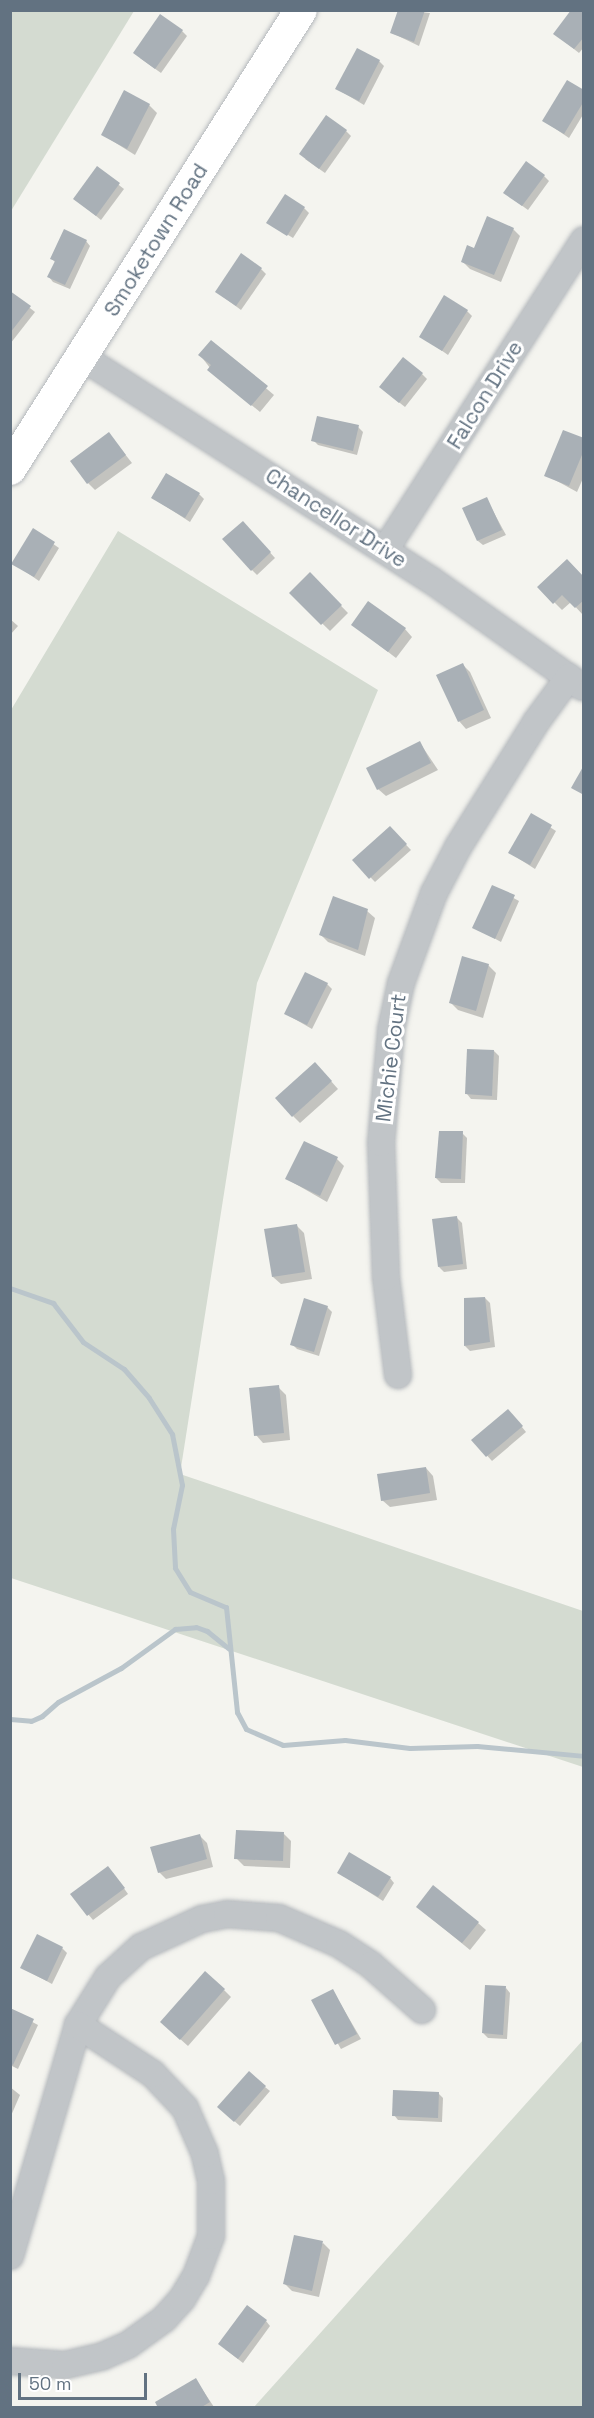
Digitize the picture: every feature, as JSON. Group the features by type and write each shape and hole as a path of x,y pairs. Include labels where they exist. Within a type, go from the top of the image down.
{"main road":[{"name":"Smoketown Road","path":"10,469 301,10"}],"street":[{"name":"Falcon Drive","path":"386,550 584,240"},
{"name":"Chancellor Drive","path":"82,357 386,550 576,683"},
{"name":"Michie Court","path":"398,1375 386,1277 381,1143 391,1030 401,983 434,893 453,856 519,749 576,683"},
{"path":"10,2256 78,2025 108,1977 141,1947 177,1927 227,1914 279,1918 305,1928 371,1965 422,2010"},
{"path":"10,2361 65,2365 103,2356 128,2345 164,2319 182,2299 196,2276 211,2236 212,2181 205,2154 186,2108 153,2074 78,2025"}],"shaded area":[{"path":"10,11 134,11 11,211"},
{"path":"118,531 378,690 257,983 180,1474 583,1611 583,1767 11,1578 11,710"},
{"path":"583,2040 583,2407 254,2407"}],"building":[{"path":"398,10 425,10 414,42 390,33"},
{"path":"571,10 584,10 584,37 574,49 553,34"},
{"path":"160,14 183,30 155,69 133,53"},
{"path":"357,48 380,60 359,101 335,89"},
{"path":"567,80 584,90 584,101 564,134 542,121"},
{"path":"124,90 150,104 127,149 101,135"},
{"path":"326,115 347,130 319,169 299,154"},
{"path":"526,161 545,175 522,206 503,193"},
{"path":"97,166 120,183 96,216 73,199"},
{"path":"285,194 305,207 287,236 266,223"},
{"path":"487,216 514,228 494,275 461,262 467,245 474,248"},
{"path":"64,229 87,240 65,285 47,277 55,261 50,259"},
{"path":"241,253 262,268 236,306 215,292"},
{"path":"10,291 31,306 10,333"},
{"path":"444,295 468,310 442,351 419,337"},
{"path":"211,340 268,386 251,406 207,370 211,365 198,355"},
{"path":"403,357 423,373 399,403 379,387"},
{"path":"317,416 359,425 353,451 311,441"},
{"path":"563,430 584,438 584,450 569,486 544,476"},
{"path":"109,432 126,455 87,484 70,461"},
{"path":"166,473 200,493 185,518 151,498"},
{"path":"487,497 502,530 477,541 462,508"},
{"path":"243,521 271,552 251,571 222,539"},
{"path":"33,528 55,542 34,577 11,564"},
{"path":"567,559 584,577 584,600 575,608 562,595 553,604 537,587"},
{"path":"310,572 342,605 321,625 289,593"},
{"path":"368,601 406,628 388,652 351,625"},
{"path":"463,663 484,710 458,722 436,675"},
{"path":"420,741 431,763 377,790 366,768"},
{"path":"584,765 584,795 571,788"},
{"path":"531,813 552,825 530,865 508,853"},
{"path":"390,826 407,844 369,879 352,860"},
{"path":"492,885 515,895 495,939 472,928"},
{"path":"333,896 368,909 358,950 319,935"},
{"path":"462,956 489,964 476,1011 449,1003"},
{"path":"305,972 328,983 307,1025 284,1014"},
{"path":"467,1049 494,1050 492,1096 465,1094"},
{"path":"315,1062 332,1081 292,1117 275,1098"},
{"path":"439,1131 463,1131 461,1179 435,1178"},
{"path":"304,1141 338,1157 320,1196 285,1179"},
{"path":"457,1216 463,1264 438,1267 432,1219"},
{"path":"297,1224 305,1272 272,1277 264,1229"},
{"path":"485,1297 490,1342 464,1346 464,1298"},
{"path":"304,1298 328,1306 314,1352 290,1345"},
{"path":"279,1385 284,1433 254,1436 249,1388"},
{"path":"508,1409 523,1426 486,1457 471,1440"},
{"path":"426,1467 430,1493 381,1501 377,1474"},
{"path":"236,1830 284,1832 283,1861 234,1859"},
{"path":"200,1834 207,1859 158,1873 150,1847"},
{"path":"349,1852 391,1877 378,1897 337,1873"},
{"path":"108,1866 125,1888 87,1916 70,1894"},
{"path":"433,1885 479,1922 462,1943 416,1907"},
{"path":"37,1934 63,1947 47,1981 20,1968"},
{"path":"205,1971 225,1989 180,2040 160,2022"},
{"path":"485,1985 506,1986 503,2035 482,2033"},
{"path":"333,1989 357,2034 335,2045 311,2000"},
{"path":"10,2008 34,2019 13,2065 10,2063"},
{"path":"249,2071 266,2086 234,2122 217,2107"},
{"path":"393,2090 439,2092 438,2118 392,2116"},
{"path":"294,2235 323,2241 312,2291 283,2284"},
{"path":"247,2305 267,2320 238,2359 218,2344"},
{"path":"196,2378 210,2402 200,2408 158,2408 155,2402"}],"waterway":[{"path":"10,1288 53,1303 83,1342 124,1369 149,1398 172,1434 182,1485 173,1529 175,1568 190,1592 226,1607 237,1712 246,1729 283,1745 345,1740 410,1748 477,1746 584,1756"},
{"path":"10,1719 31,1721 42,1716 58,1702 121,1668 175,1629 196,1627 207,1631 229,1649"}]}
